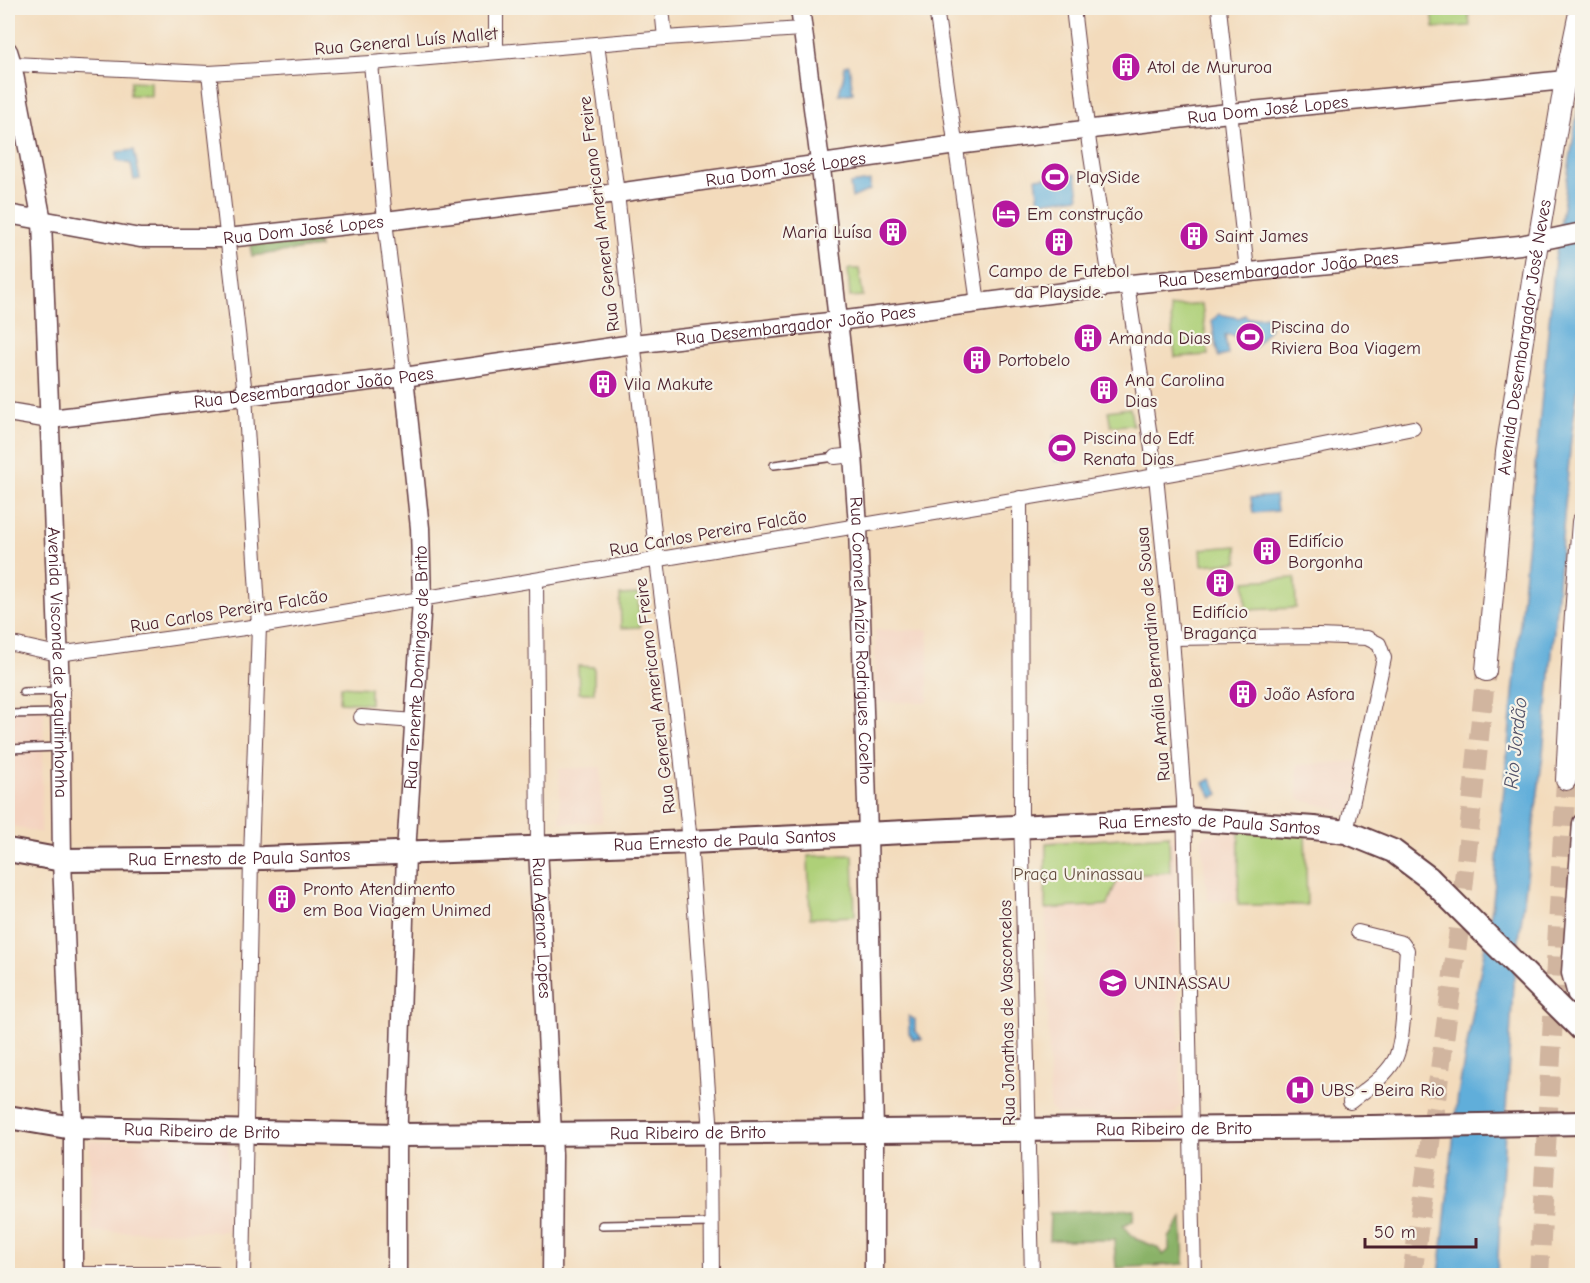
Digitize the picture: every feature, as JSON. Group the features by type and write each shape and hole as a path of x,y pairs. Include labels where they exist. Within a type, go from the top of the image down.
{"main road":[{"name":"Avenida Desembargador José Neves","path":"1486,671 1506,452 1543,241 1565,81 1580,8"},
{"path":"1567,771 1582,522"},
{"name":"Rua Ernesto de Paula Santos","path":"8,850 63,860 252,858 690,842 1185,819 1346,832 1393,851 1429,878 1582,1030"},
{"name":"Rua Ribeiro de Brito","path":"8,1117 72,1128 398,1136 874,1133 1582,1123"}],"street":[{"path":"496,8 496,52"},
{"path":"662,8 665,38"},
{"name":"Rua Coronel Anízio Rodrigues Coelho","path":"800,8 838,321 844,456 858,526 868,834 874,1133 874,1275"},
{"path":"936,8 978,303"},
{"name":"Rua Amália Bernardino de Sousa","path":"1073,8 1088,130 1156,476 1172,638 1185,819 1194,1275"},
{"path":"1219,8 1232,112 1247,271"},
{"name":"Rua General Luís Mallet","path":"10,58 208,73 371,63 802,28"},
{"name":"Rua General Americano Freire","path":"597,44 617,193 690,842 711,1133 712,1275"},
{"name":"Avenida Visconde de Jequitinhonha","path":"10,58 42,221 60,692 72,1128 73,1275"},
{"name":"Rua Tenente Domingos de Brito","path":"371,63 385,221 419,517 422,599 406,853 398,1136 397,1275"},
{"path":"208,73 245,395 259,626 243,1275"},
{"name":"Rua Dom José Lopes","path":"8,214 140,238 227,238 617,193 956,145 1232,112 1565,81"},
{"name":"Rua Desembargador João Paes","path":"8,412 50,419 404,377 633,344 838,321 1119,285 1422,256 1543,241 1582,232"},
{"name":"Rua Carlos Pereira Falcão","path":"8,643 58,654 259,626 1156,476 1413,428"},
{"name":"Rua Jonathas de Vasconcelos","path":"1020,498 1022,827 1032,1275"},
{"name":"Rua Agenor Lopes","path":"536,580 538,847 552,1134 552,1275"},
{"path":"1172,638 1319,636 1367,638 1379,644 1384,658 1346,832"},
{"path":"1567,771 1582,689"},
{"path":"361,717 415,721"},
{"path":"1582,823 1571,973 1577,995 1582,1002"},
{"path":"1350,1102 1387,1071 1399,1049 1407,950 1401,943 1358,932"},
{"path":"73,1275 215,1274"}],"lane":[{"path":"774,465 844,456"},
{"path":"22,692 60,692"},
{"path":"8,714 60,713"},
{"path":"8,748 61,747"},
{"path":"602,1225 712,1223"}],"shaded area":[{"path":"875,630 928,630 928,702 875,702"},
{"path":"44,708 41,833 8,825 8,709"},
{"path":"1361,761 1351,813 1298,799 1297,765"},
{"path":"601,767 602,822 560,823 559,769"},
{"path":"1239,832 1241,901 1208,901 1201,840 1206,834"},
{"name":"UNINASSAU","path":"1169,835 1175,842 1181,1104 1174,1114 1058,1115 1050,1108 1044,845 1050,840"},
{"path":"89,1141 228,1142 228,1231 92,1232"}],"green space":[{"path":"1432,8 1468,8 1470,26 1434,28"},
{"path":"131,81 151,82 151,96 130,95"},
{"path":"317,237 319,247 252,256 250,245"},
{"path":"848,269 859,269 863,296 850,297"},
{"path":"1202,304 1208,355 1175,357 1170,307"},
{"path":"1130,408 1133,425 1111,426 1108,411"},
{"path":"1237,546 1238,562 1202,565 1201,549"},
{"path":"1295,578 1296,608 1246,610 1245,581"},
{"path":"638,594 640,627 621,628 620,595"},
{"path":"578,666 594,667 594,693 579,693"},
{"path":"341,686 370,688 370,704 340,702"},
{"path":"1305,830 1307,905 1238,905 1239,832"},
{"name":"Praça Uninassau","path":"1169,835 1170,872 1120,876 1108,905 1045,909 1046,843"},
{"path":"853,855 855,916 810,918 808,856"},
{"path":"1134,1209 1133,1220 1123,1226 1136,1239 1157,1247 1163,1255 1169,1250 1169,1238 1182,1218 1184,1264 1116,1268 1114,1240 1049,1240 1050,1213"}],"water":[{"path":"849,65 853,93 839,95 844,66"},
{"name":"Rio Jordão","path":"1582,80 1582,358 1571,438 1543,754 1513,985 1497,1275 1439,1276 1458,1094 1493,902 1555,260"},
{"path":"134,150 140,179 134,180 131,164 117,161 117,152"},
{"path":"1076,174 1079,197 1039,202 1036,178"},
{"path":"870,181 870,190 852,198 850,184"},
{"name":"Piscina do Riviera Boa Viagem","path":"1219,314 1239,318 1245,315 1249,318 1268,316 1270,329 1252,348 1242,343 1234,335 1225,335 1228,355 1218,357 1212,321"},
{"name":"Piscina do Edf. Renata Dias","path":"1054,436 1068,436 1071,459 1055,461"},
{"path":"1275,496 1277,511 1253,513 1251,498"},
{"path":"1211,779 1219,794 1212,798 1204,783"},
{"path":"909,1016 915,1020 915,1030 922,1039 913,1039 909,1033"}],"tunnel":[{"path":"1412,1276 1458,937 1486,671"},
{"path":"1539,1276 1566,780"}],"place":[{"name":"Atol de Mururoa","path":"1126,67"},
{"name":"PlaySide","path":"1055,177"},
{"name":"Em construção","path":"1006,214"},
{"name":"Maria Luísa","path":"893,232"},
{"name":"Saint James","path":"1194,236"},
{"name":"Campo de Futebol da Playside.","path":"1059,242"},
{"name":"Piscina do Riviera Boa Viagem","path":"1250,337"},
{"name":"Amanda Dias","path":"1088,338"},
{"name":"Portobelo","path":"977,360"},
{"name":"Vila Makute","path":"603,384"},
{"name":"Ana Carolina Dias","path":"1104,390"},
{"name":"Piscina do Edf. Renata Dias","path":"1062,448"},
{"name":"Edifício Borgonha","path":"1267,551"},
{"name":"Edifício Bragança","path":"1220,583"},
{"name":"João Asfora","path":"1243,694"},
{"name":"Pronto Atendimento em Boa Viagem Unimed","path":"282,899"},
{"name":"UNINASSAU","path":"1113,983"},
{"name":"UBS - Beira Rio","path":"1300,1090"}]}
